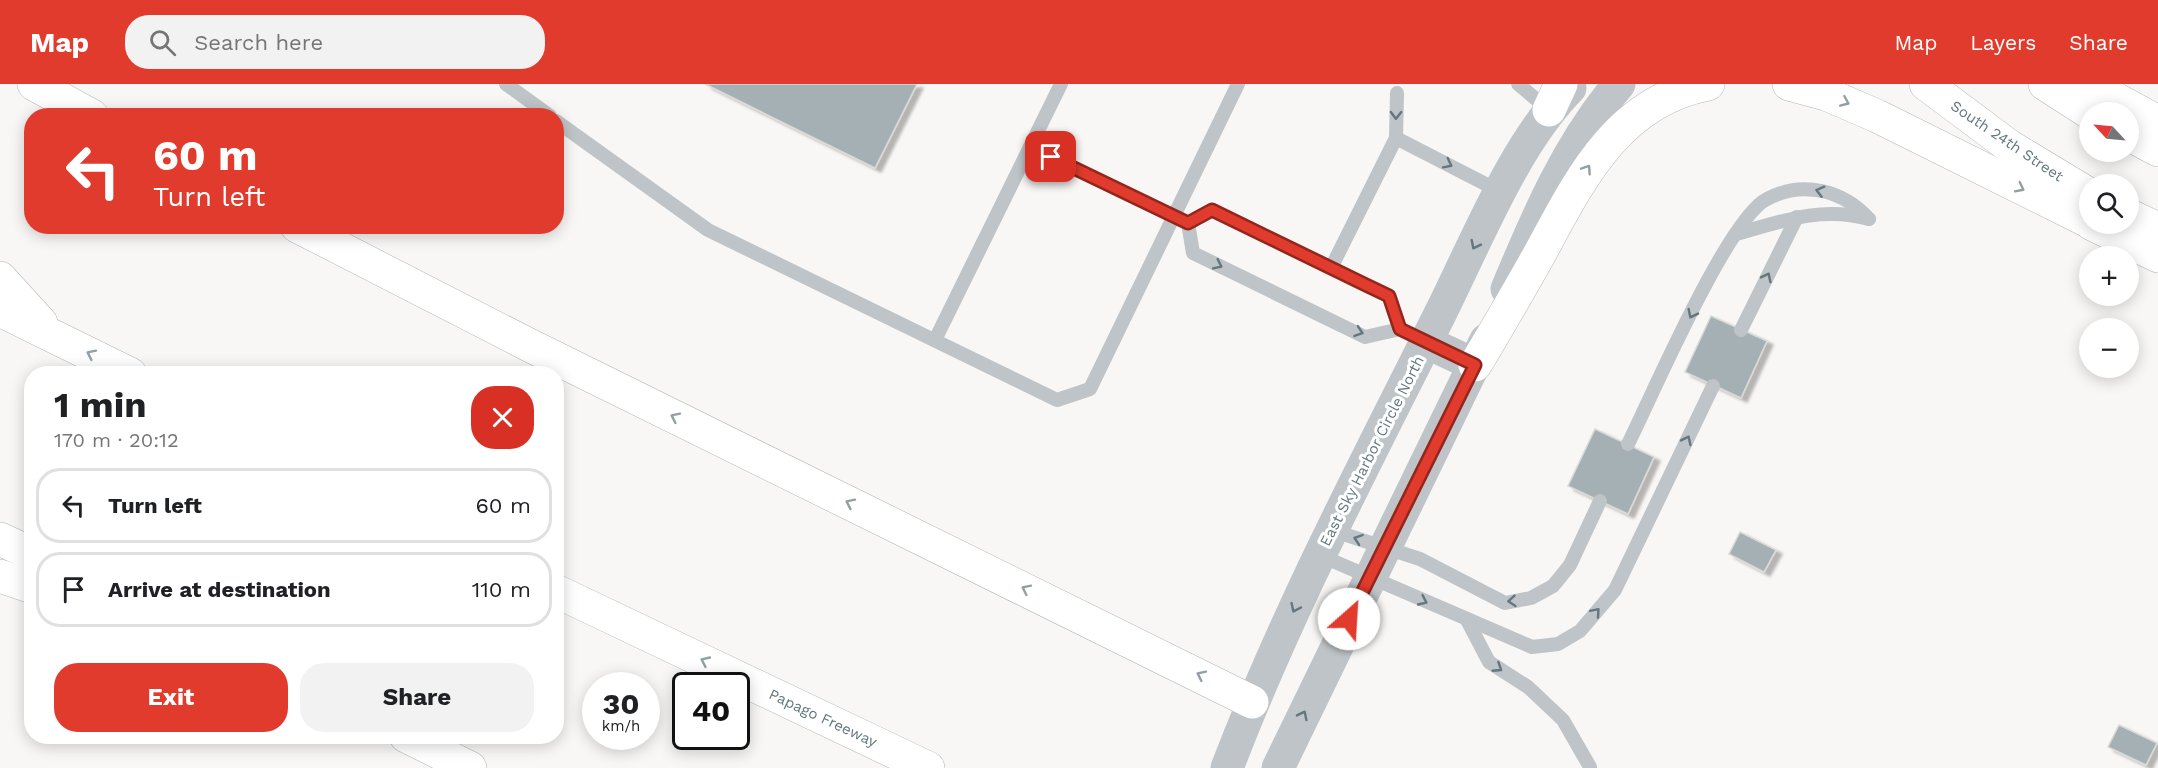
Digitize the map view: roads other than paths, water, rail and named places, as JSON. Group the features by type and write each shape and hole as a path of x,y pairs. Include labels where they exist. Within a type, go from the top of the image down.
{"main road":[{"path":"34,84 78,108"},
{"path":"1475,365 1578,182 1602,148 1639,113 1668,97 1708,84"},
{"path":"1789,84 1826,94 1877,116 2079,217"},
{"name":"South 24th Street","path":"1926,84 2009,146 2079,188"},
{"path":"2045,84 2079,106"},
{"path":"2088,84 2158,123"},
{"path":"2139,140 2158,150"},
{"path":"2139,220 2158,229"},
{"path":"313,234 529,345 1252,702"},
{"path":"2113,234 2158,256"},
{"path":"0,278 53,335"},
{"path":"0,310 114,366"},
{"path":"0,539 24,550"},
{"path":"0,576 24,584"},
{"name":"Papago Freeway","path":"564,595 928,768"},
{"path":"422,744 470,768"}],"street":[{"name":"East Sky Harbor Circle North","path":"1227,768 1252,702 1325,543 1413,335 1502,192 1555,97 1574,84"},
{"path":"1278,768 1475,365 1532,230 1563,166 1582,133 1619,84"},
{"path":"1413,335 1475,365"},
{"path":"1252,702 1256,732 1255,768"}],"lane":[{"path":"506,84 539,108"},
{"path":"934,340 1061,84"},
{"path":"564,127 708,230 1057,400 1090,389 1238,84"},
{"path":"1518,84 1555,97"},
{"path":"1331,268 1396,138 1397,93"},
{"path":"1396,138 1502,192"},
{"path":"1030,147 1188,223"},
{"path":"1628,444 1720,257 1736,234 1765,199 1803,187 1843,197 1855,203 1869,219 1846,213 1797,217 1736,234"},
{"path":"1212,210 1389,296 1413,335 1365,337 1193,253 1188,223 1212,210"},
{"path":"1741,330 1797,217"},
{"path":"1325,543 1377,563 1467,620 1532,647 1558,644 1580,631 1615,590 1713,386"},
{"path":"1325,543 1377,563 1420,559 1505,603 1531,598 1552,586 1570,565 1600,501"},
{"path":"1467,620 1489,662 1528,687 1563,720 1590,767"}]}
